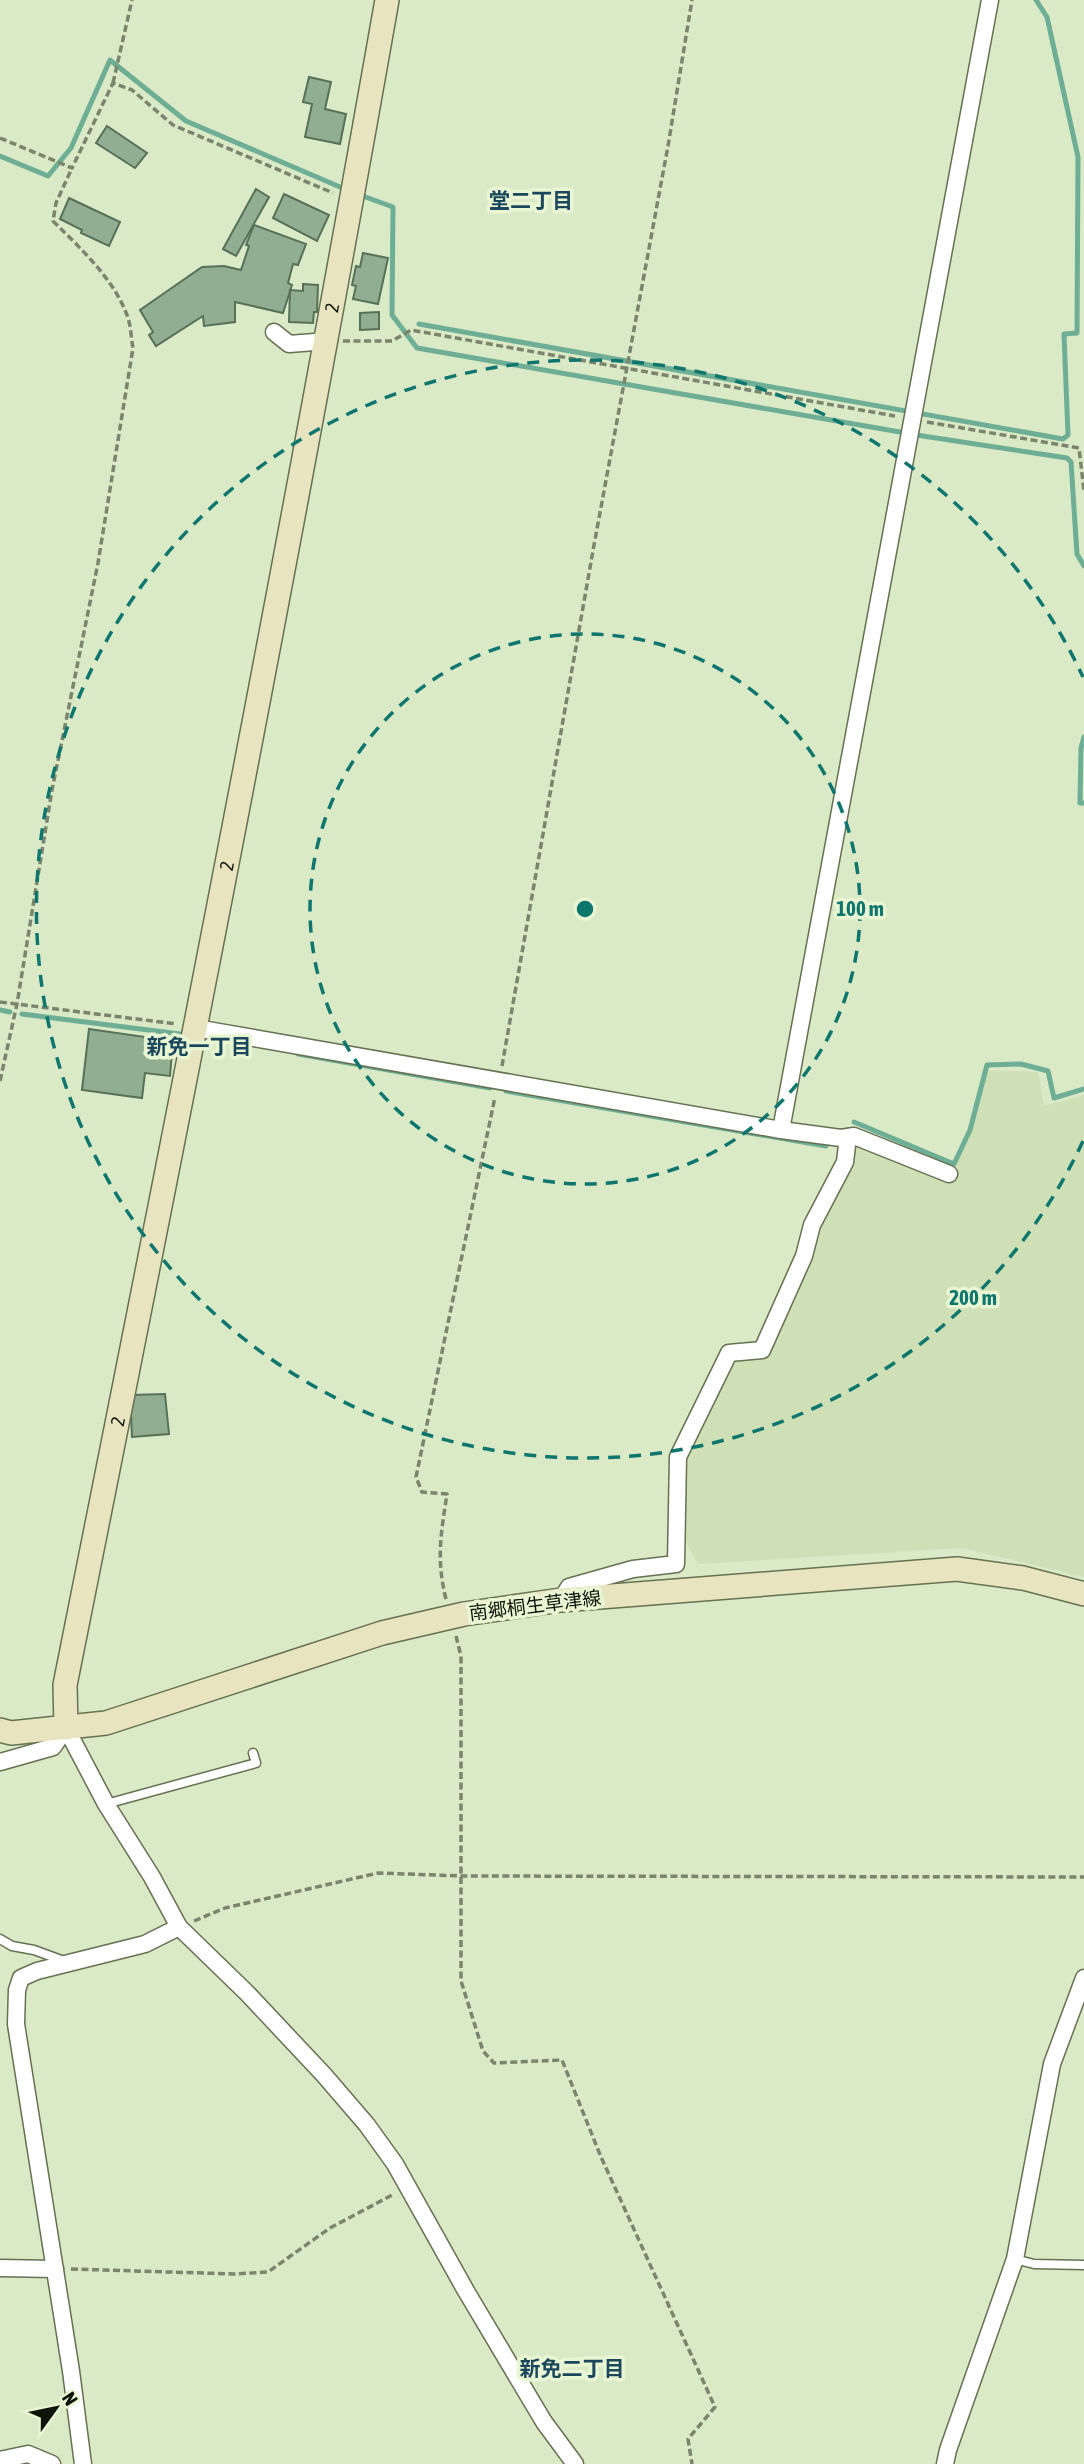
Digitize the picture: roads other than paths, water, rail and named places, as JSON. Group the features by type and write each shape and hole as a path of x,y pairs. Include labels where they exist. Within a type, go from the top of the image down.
{"street":[{"name":"2","path":"66,1728 65,1685 196,1028 327,341 387,0"},
{"path":"781,1130 990,0"},
{"path":"274,331 289,344 327,341"},
{"path":"196,1028 781,1130 841,1138 854,1136 950,1174"},
{"path":"561,1600 569,1587 633,1569 676,1564 678,1457 729,1353 762,1350 804,1256 812,1225 845,1162 848,1137"},
{"name":"南郷桐生草津線","path":"0,1730 11,1733 106,1723 382,1633 451,1617 561,1600 957,1569 1023,1578 1084,1594"},
{"path":"0,1762 53,1747 66,1728 106,1804 152,1877 179,1927 247,1993 367,2125 409,2186 466,2291 544,2422 575,2464"},
{"path":"83,2464 16,2024 16,1990 21,1978 37,1971 145,1944 179,1927"},
{"path":"945,2464 1015,2259 1052,2064 1084,1979"},
{"path":"0,2268 55,2269"},
{"path":"0,2460 29,2455 52,2464"}],"lane":[{"path":"106,1804 256,1763 253,1753"},
{"path":"0,1939 12,1946 34,1950 70,1964"},
{"path":"1015,2259 1034,2264 1084,2265"}],"waterway":[{"path":"419,324 1063,439 1068,435 1064,334 1077,333 1078,157 1047,17 1036,0"},
{"path":"0,156 48,176 71,148 110,60 186,121 347,190"},
{"path":"360,195 393,207 392,315 417,348 923,436 1067,458 1071,462 1077,554 1084,566"},
{"path":"1084,737 1081,748 1080,803 1084,803"},
{"path":"0,1010 10,1012"},
{"path":"22,1014 180,1034"},
{"path":"298,1054 490,1088"},
{"path":"854,1122 954,1164 970,1130 987,1065 1021,1064 1048,1071 1054,1098 1084,1089"},
{"path":"506,1091 826,1146"}],"district":[{"name":"堂二丁目","path":"531,201"},
{"name":"新免一丁目","path":"199,1047"},
{"name":"新免二丁目","path":"572,2369"}]}
